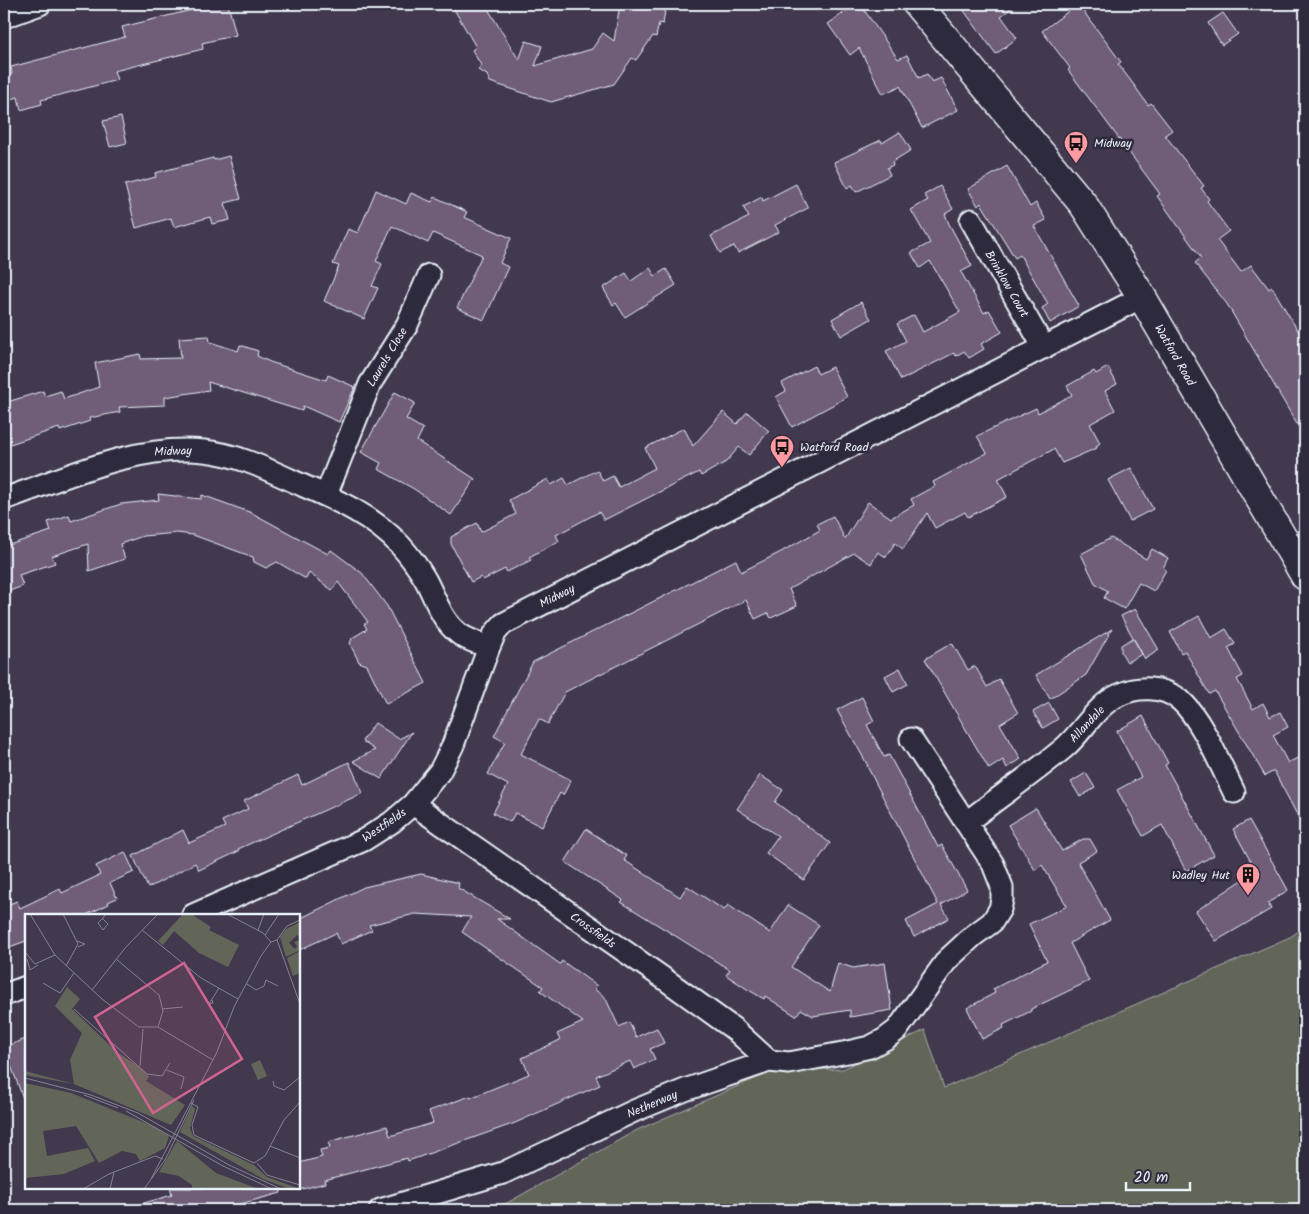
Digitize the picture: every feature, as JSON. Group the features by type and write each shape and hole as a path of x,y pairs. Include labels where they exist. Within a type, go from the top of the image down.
{"main road":[{"name":"Watford Road","path":"924,6 1082,204 1142,297 1305,576"}],"street":[{"path":"4,17 40,4"},
{"name":"Brinklow Court","path":"971,220 1044,348"},
{"name":"Laurels Close","path":"326,495 370,384 407,325 429,275"},
{"name":"Midway","path":"4,499 128,456 165,449 206,451 247,462 326,495 353,508 380,526 401,546 424,578 452,628 460,635 489,647 495,633 512,618 1142,297"},
{"name":"Westfields","path":"195,914 364,840 392,822 413,804 440,771 453,745 489,647"},
{"name":"Allandale","path":"967,822 1065,748 1105,705 1117,696 1133,690 1159,690 1180,701 1193,716 1234,792"},
{"path":"910,739 967,822"},
{"name":"Crossfields","path":"413,804 734,1029 769,1061"},
{"name":"Netherway","path":"380,1210 503,1173 634,1111 769,1061 789,1063 870,1047 897,1030 918,1004 947,960 973,936 992,922 1000,909 1002,886 993,864 967,822"},
{"path":"4,995 25,987"}],"green space":[{"path":"1305,927 1305,1210 481,1210 507,1203 637,1130 775,1070 843,1069 925,1030 944,1088 1290,937"}],"building":[{"path":"199,4 228,4 236,35 202,43 203,49 114,71 117,80 41,100 42,104 21,110 18,97 4,101 4,76 12,74 11,67 125,37 122,27 200,8"},
{"path":"451,4 485,4 519,60 526,41 542,46 535,66 592,49 603,33 614,41 620,4 666,4 663,24 659,23 656,37 653,36 636,60 632,58 614,84 551,102 490,82 487,75 478,70 481,65 472,50 476,47"},
{"path":"856,4 860,4 898,59 907,55 919,78 927,74 932,82 941,78 958,110 922,128 900,86 883,94 859,48 850,55 828,24"},
{"path":"959,4 1017,4 1001,16 1017,38 996,54"},
{"path":"1078,4 1121,62 1118,64 1148,105 1151,103 1172,130 1165,135 1204,186 1201,188 1209,199 1207,201 1229,231 1217,240 1241,272 1251,265 1269,289 1272,287 1304,341 1299,344 1305,354 1305,438 1227,304 1195,263 1201,258 1157,196 1160,194 1068,70 1070,68 1042,31"},
{"path":"1223,13 1238,34 1222,45 1208,23"},
{"path":"121,117 127,143 110,147 103,121"},
{"path":"900,132 911,150 892,162 893,165 887,168 890,175 856,192 852,185 847,188 834,162 881,140 882,143"},
{"path":"229,156 241,199 225,203 230,220 212,224 210,217 174,227 171,218 136,228 125,185 156,177 155,173 213,158 214,160"},
{"path":"1007,166 1030,207 1036,203 1046,220 1034,226 1079,306 1050,323 1042,308 1048,304 1020,255 1015,258 981,203 978,206 968,189"},
{"path":"796,184 808,208 775,225 779,232 738,253 734,246 720,253 711,236 749,217 743,207 762,197 763,201"},
{"path":"940,186 953,209 945,214 949,224 972,266 961,272 984,313 989,310 1002,332 981,344 984,349 969,358 964,351 956,356 954,353 901,380 886,351 906,341 897,324 914,315 923,332 960,312 930,261 920,268 911,253 930,243 911,210 928,200 924,195"},
{"path":"376,190 406,204 411,193 432,202 435,197 467,212 464,217 511,238 500,263 508,267 484,320 457,308 482,255 433,233 428,243 392,226 376,261 382,264 372,286 378,288 364,319 324,301 339,266 333,264 348,229 358,233"},
{"path":"650,268 655,276 666,269 676,285 625,317 616,303 613,305 603,288 626,273 631,281"},
{"path":"861,302 871,319 841,336 832,319"},
{"path":"209,336 210,342 238,351 240,345 258,351 257,356 270,362 326,380 328,375 355,387 339,422 303,406 302,411 208,382 209,390 165,397 165,405 119,407 120,412 89,418 90,421 60,431 59,428 4,446 4,403 43,391 45,396 61,391 64,399 99,387 95,363 140,354 141,359 181,358 179,338"},
{"path":"814,366 818,374 832,367 847,397 792,427 776,397 786,391 782,383"},
{"path":"1108,367 1117,384 1105,391 1115,410 1090,424 1100,443 1096,446 1097,448 1062,463 1054,449 998,479 1007,497 968,517 965,512 935,528 927,513 903,549 895,543 886,557 878,552 871,564 854,553 789,589 797,606 771,618 768,613 755,619 746,600 565,692 548,724 539,719 521,754 571,780 563,795 560,793 542,827 515,813 510,822 493,813 508,785 488,774 505,742 494,736 533,662 736,560 741,572 820,530 817,524 833,516 845,539 868,502 891,518 914,505 911,499 935,486 933,482 987,453 977,436 1036,408 1038,413 1072,395 1067,386 1094,371 1096,374"},
{"path":"395,392 415,403 406,419 423,429 417,441 475,479 451,515 414,489 378,469 381,463 361,452"},
{"path":"723,412 737,424 747,412 769,431 749,455 739,447 726,462 701,476 699,472 604,520 599,512 556,535 559,541 529,557 531,560 507,572 505,569 483,580 481,577 471,582 451,544 451,537 477,523 481,532 516,514 509,500 548,479 551,485 564,478 568,485 597,470 603,481 613,476 619,487 655,468 645,448 684,428 693,446"},
{"path":"1131,468 1153,509 1130,521 1108,480"},
{"path":"158,494 201,499 202,495 252,513 328,554 331,550 362,573 387,606 426,683 386,704 367,665 359,662 350,644 352,638 367,629 364,624 368,622 338,582 332,590 309,573 306,579 277,562 266,568 254,562 253,557 193,535 177,533 143,536 120,544 125,559 89,571 88,544 52,556 55,563 19,575 23,586 4,593 4,538 7,538 9,545 51,531 48,522 69,515 71,521 121,504 159,500"},
{"path":"1111,538 1146,559 1152,549 1168,558 1163,568 1166,570 1154,591 1139,583 1124,609 1104,598 1108,591 1095,583 1081,554"},
{"path":"1135,609 1159,650 1145,659 1121,616"},
{"path":"1199,616 1211,638 1226,629 1235,644 1228,648 1243,676 1237,679 1253,709 1263,703 1270,717 1280,712 1288,727 1273,735 1288,763 1305,754 1305,830 1274,771 1265,776 1215,691 1209,694 1185,651 1181,653 1170,632"},
{"path":"1112,629 1086,675 1050,699 1036,675"},
{"path":"1133,638 1142,654 1127,662 1121,652 1121,645"},
{"path":"952,643 968,670 975,666 987,687 999,679 1018,713 1000,724 1021,759 1007,768 1003,760 989,769 925,659"},
{"path":"900,668 908,684 893,692 885,676"},
{"path":"862,697 874,721 867,725 884,757 889,755 938,847 942,845 967,890 941,905 949,918 914,937 906,921 938,904 868,766 837,710"},
{"path":"1049,703 1058,719 1043,728 1033,712"},
{"path":"1143,716 1168,763 1165,765 1214,855 1186,871 1162,825 1143,836 1117,790 1141,777 1117,731"},
{"path":"375,723 399,739 412,732 381,779 353,761 375,750 362,741"},
{"path":"349,762 363,793 238,849 239,851 199,870 195,863 148,888 133,856 183,830 189,843 225,827 222,821 248,809 244,801 298,775 302,785"},
{"path":"1086,773 1095,788 1080,797 1071,782"},
{"path":"760,775 783,790 775,802 830,843 804,880 766,853 778,836 737,809"},
{"path":"1036,808 1062,851 1083,839 1090,839 1097,851 1078,862 1110,920 1070,943 1089,981 1031,1009 1031,1011 1003,1025 1004,1028 982,1039 967,1008 995,993 993,989 1047,961 1029,924 1067,906 1042,865 1035,870 1008,825"},
{"name":"Wadley Hut","path":"1249,820 1288,890 1268,903 1271,909 1216,941 1196,911 1256,871 1233,829"},
{"path":"586,829 627,856 624,860 680,897 687,886 724,910 728,905 770,933 788,905 819,925 791,967 830,992 838,963 853,968 885,963 892,1010 850,1017 850,1010 813,1016 801,1009 796,1016 765,996 764,999 747,989 726,975 730,970 621,902 623,900 565,862"},
{"path":"125,852 134,872 110,883 117,898 88,914 25,914 25,941 4,949 4,906 17,901 20,908 60,889 62,893 100,875 96,866"},
{"path":"421,874 459,883 458,888 510,919 497,919 560,964 562,961 597,986 594,989 605,997 619,1027 629,1022 636,1037 657,1028 664,1043 650,1049 655,1059 634,1069 630,1061 596,1076 600,1085 515,1123 408,1161 407,1158 324,1180 325,1183 299,1190 300,1163 322,1157 320,1150 330,1148 328,1142 387,1126 390,1136 433,1123 429,1111 470,1096 470,1098 529,1074 522,1058 560,1040 557,1034 583,1022 540,991 543,987 462,932 471,917 415,914 369,925 372,930 341,944 336,933 300,950 300,919 364,887"},
{"path":"25,1039 25,1103 4,1047"},
{"path":"170,1189 280,1189 281,1193 218,1210 138,1210 137,1205 172,1195"}],"place":[{"name":"Midway","path":"1076,164"},
{"name":"Watford Road","path":"782,468"},
{"name":"Wadley Hut","path":"1248,896"}]}
